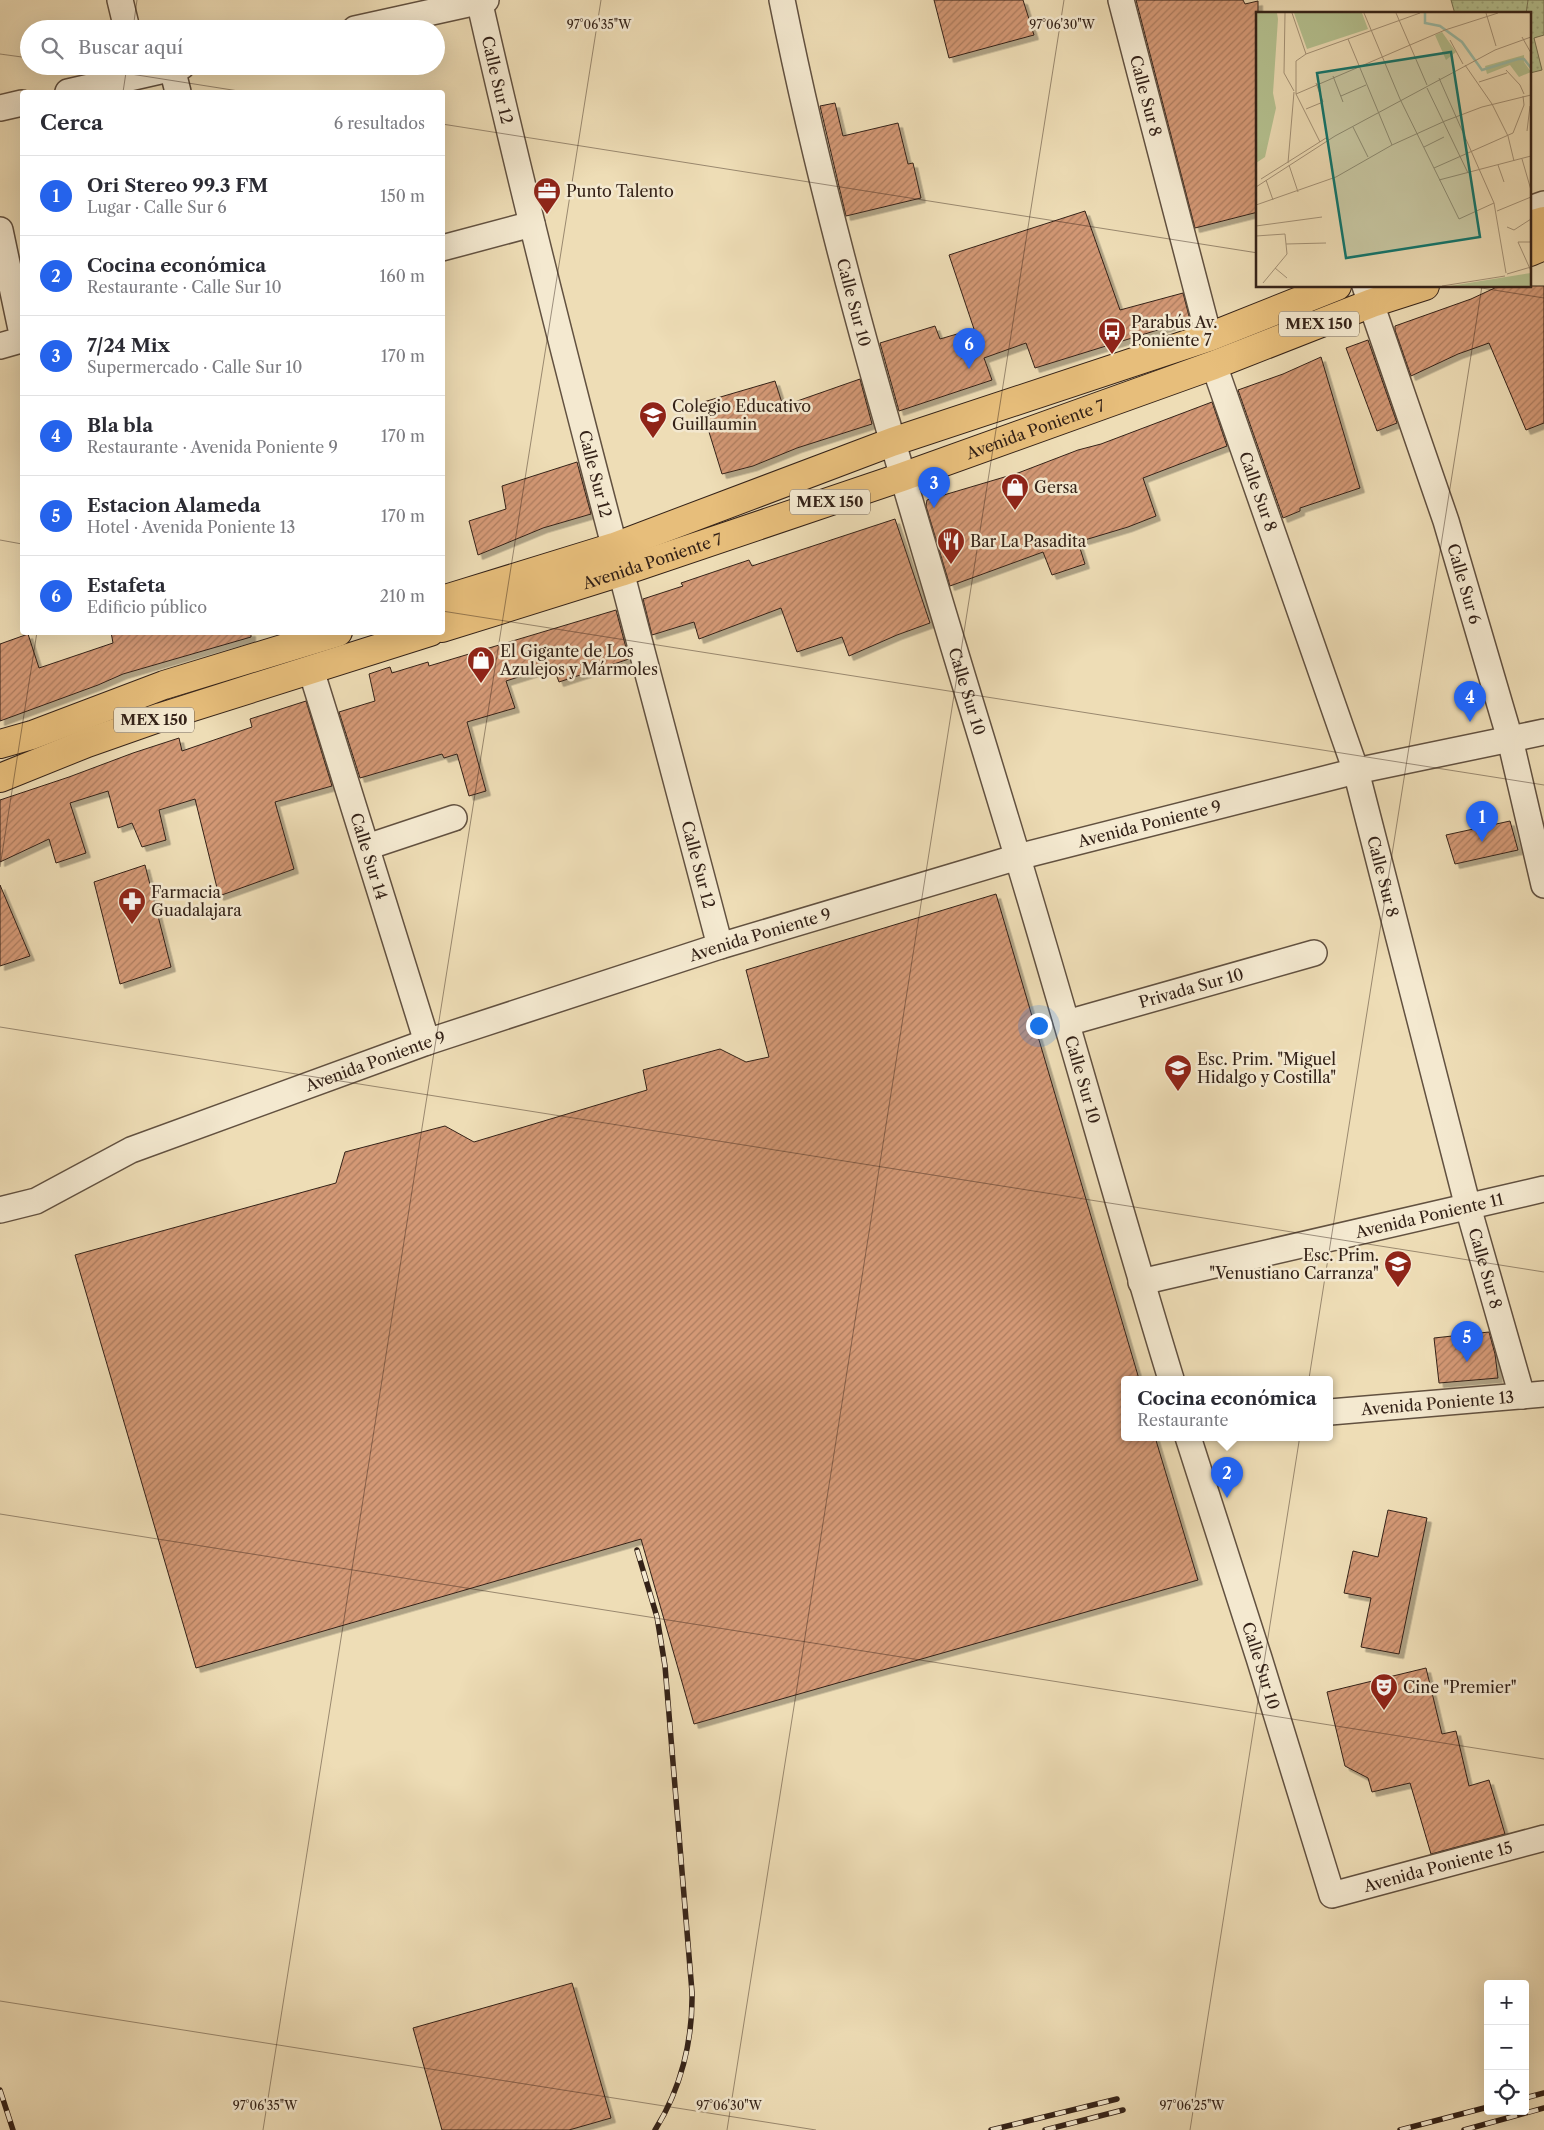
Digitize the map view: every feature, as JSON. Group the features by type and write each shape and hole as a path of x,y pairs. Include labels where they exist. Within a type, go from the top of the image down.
{"main road":[{"path":"1532,224 1544,220"},
{"path":"1532,251 1544,246"},
{"name":"Avenida Poniente 7","path":"445,627 617,559 892,442 1209,337 1332,288"},
{"name":"Avenida Poniente 7","path":"445,599 617,559 902,477 1214,365 1369,295 1413,288"},
{"name":"MEX 150","path":"0,744 41,732 164,685 328,635"},
{"name":"MEX 150","path":"0,778 87,743 151,721 421,635"}],"street":[{"path":"120,0 125,20"},
{"path":"394,20 482,0"},
{"name":"Calle Sur 12","path":"482,0 532,224 617,559 720,946"},
{"name":"Calle Sur 10","path":"782,0 803,106 892,442 1067,1022 1169,1376"},
{"name":"Calle Sur 8","path":"1121,0 1209,337"},
{"path":"75,90 127,75"},
{"path":"177,75 178,90"},
{"path":"0,108 20,103"},
{"path":"1532,208 1544,204"},
{"path":"445,247 532,224"},
{"path":"0,230 20,325"},
{"name":"Calle Sur 6","path":"1369,295 1446,521 1510,739 1544,885"},
{"name":"Calle Sur 8","path":"1214,365 1356,771 1468,1207 1533,1395"},
{"name":"Calle Sur 14","path":"311,670 428,1042"},
{"name":"Avenida Poniente 9","path":"0,1210 36,1201 131,1150 428,1042 720,946 1018,858 1356,771 1544,732"},
{"path":"367,847 454,818"},
{"name":"Privada Sur 10","path":"1067,1022 1314,953"},
{"name":"Avenida Poniente 11","path":"1141,1282 1544,1189"},
{"name":"Avenida Poniente 13","path":"1333,1412 1533,1395"},
{"name":"Calle Sur 10","path":"1189,1441 1332,1895"},
{"name":"Avenida Poniente 15","path":"1332,1895 1544,1838"}],"green space":[{"path":"1451,0 1544,0 1544,35 1534,38 1542,70 1532,72 1532,12 1454,12"}],"building":[{"path":"934,0 1023,0 1034,35 949,58"},
{"path":"1136,0 1243,0 1245,4 1258,1 1258,12 1256,12 1256,213 1195,228"},
{"path":"835,103 843,136 898,123 908,164 913,163 921,198 846,216 820,106"},
{"path":"1085,211 1120,310 1183,293 1190,320 1035,368 1026,343 984,358 992,380 899,411 880,343 935,326 940,339 974,329 949,255"},
{"path":"1532,286 1544,286 1544,423 1526,430 1489,343 1458,354 1411,376 1395,326 1471,299 1495,288 1532,288"},
{"path":"1368,340 1397,423 1377,431 1346,348"},
{"path":"1321,357 1360,488 1300,508 1300,511 1283,518 1238,390 1283,374"},
{"path":"860,379 872,424 797,448 753,466 722,474 700,403 775,381 783,406"},
{"path":"1212,402 1227,446 1143,478 1156,516 1128,527 1078,542 1085,564 1052,575 1043,552 950,586 926,506 927,500 1018,473"},
{"path":"577,462 591,514 543,528 478,555 469,521 506,509 502,486"},
{"path":"895,519 930,623 849,656 842,637 797,652 781,608 699,639 694,622 652,635 643,599 683,586 681,583 749,560 752,566"},
{"path":"616,610 629,659 559,682 553,666 506,681 515,708 467,722 486,791 469,796 457,754 444,758 442,754 360,778 339,712 375,701 369,674 390,667 392,673 428,662 429,666"},
{"path":"28,635 39,668 113,643 112,635 251,635 251,637 123,674 0,721 0,644"},
{"path":"306,701 332,786 275,802 294,869 219,896 195,799 159,810 166,840 142,847 132,823 118,828 108,791 70,803 86,853 56,863 49,839 0,862 0,800 179,738 182,751 252,727 250,719"},
{"path":"1510,821 1518,850 1455,864 1446,835"},
{"name":"Farmacia Guadalajara","path":"145,865 171,967 120,984 94,882"},
{"path":"0,885 30,956 0,966"},
{"path":"996,894 1138,1376 1121,1376 1121,1441 1156,1441 1198,1580 694,1724 641,1539 196,1668 75,1255 336,1183 345,1152 445,1126 474,1142 647,1090 643,1070 720,1049 746,1062 769,1057 746,970"},
{"path":"1489,1332 1495,1354 1498,1378 1439,1383 1434,1338"},
{"path":"1388,1510 1427,1518 1399,1654 1361,1647 1371,1598 1344,1593 1353,1551 1378,1557"},
{"name":"Cine \"Premier\"","path":"1426,1668 1442,1734 1456,1731 1469,1786 1489,1780 1505,1834 1431,1854 1410,1783 1372,1792 1368,1778 1345,1766 1327,1692"},
{"path":"572,1983 611,2118 569,2130 442,2130 413,2028"}],"railway":[{"path":"637,1550 657,1617 665,1666 692,1992 692,2010 684,2064 672,2098 655,2130"},
{"path":"0,2090 13,2130"},
{"path":"1529,2097 1544,2093"},
{"path":"991,2130 1117,2099"},
{"path":"1400,2130 1484,2108"},
{"path":"1464,2130 1544,2108"},
{"path":"1045,2130 1123,2110"}],"place":[{"name":"Punto Talento","path":"547,215"},
{"name":"Parabús Av. Poniente 7","path":"1112,355"},
{"name":"Estafeta","path":"969,369"},
{"name":"Colegio Educativo Guillaumin","path":"653,439"},
{"name":"7/24 Mix","path":"934,508"},
{"name":"Gersa","path":"1015,511"},
{"name":"Bar La Pasadita","path":"951,565"},
{"name":"El Gigante de Los Azulejos y Mármoles","path":"481,684"},
{"name":"Bla bla","path":"1470,722"},
{"name":"Ori Stereo 99.3 FM","path":"1482,842"},
{"name":"Farmacia Guadalajara","path":"132,925"},
{"name":"Esc. Prim. \"Miguel Hidalgo y Costilla\"","path":"1178,1092"},
{"name":"Esc. Prim. \"Venustiano Carranza\"","path":"1398,1288"},
{"name":"Estacion Alameda","path":"1467,1362"},
{"name":"Cocina económica","path":"1227,1498"},
{"name":"Cine \"Premier\"","path":"1384,1711"}]}
